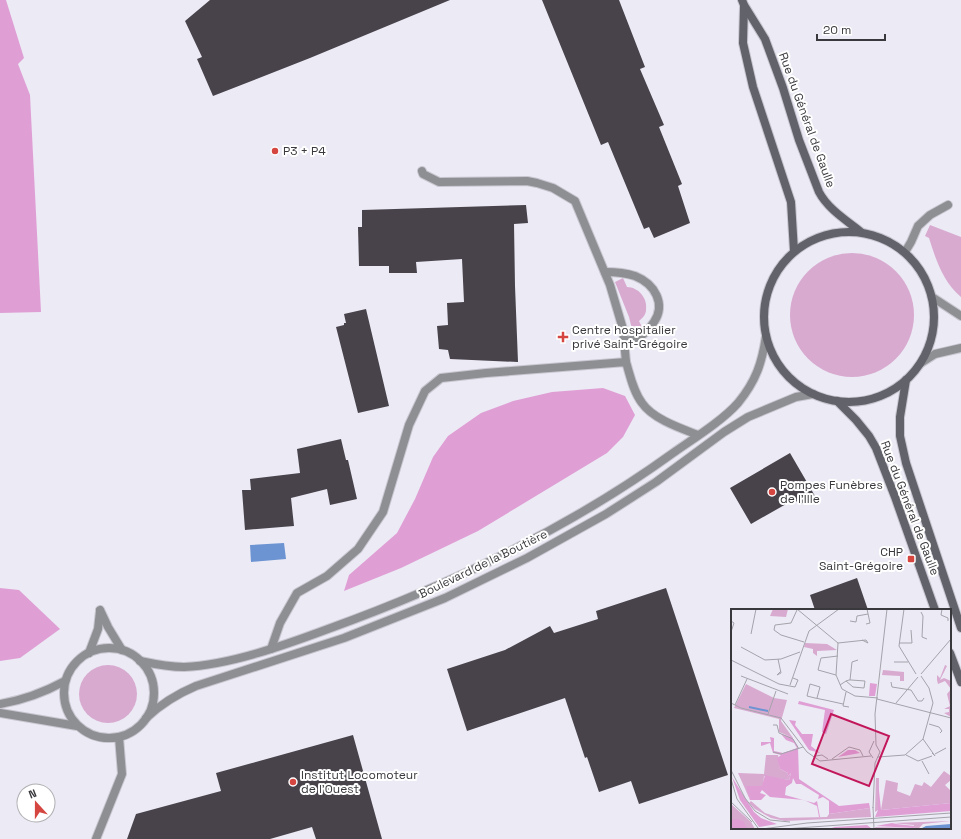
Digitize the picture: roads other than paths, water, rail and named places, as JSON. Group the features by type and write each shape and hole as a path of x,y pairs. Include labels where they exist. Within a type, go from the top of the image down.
{"main road":[{"name":"Rue du Général de Gaulle","path":"743,3 765,39 783,88 799,140 819,192 828,205 861,232"},
{"name":"Rue du Général de Gaulle","path":"743,3 743,44 753,87 791,202 794,251"},
{"path":"843,231 861,232 876,235 890,241 905,252 922,271 928,283 932,297 935,314 933,331 929,348 921,363 906,380 891,391 874,398 856,402 837,401 813,394 800,386 783,370 770,350 766,336 764,312 768,289 774,275 783,262 794,251 809,241 826,235 843,231"},
{"name":"Rue du Général de Gaulle","path":"906,380 900,417 900,436 906,463 961,628"},
{"name":"Rue du Général de Gaulle","path":"837,401 870,436 876,448 900,510 934,609"},
{"path":"951,656 961,682"}],"street":[{"path":"422,171 424,174 439,182 527,181 553,188 575,201 605,272 623,329 626,362 634,388 642,403 663,420 698,435"},
{"path":"905,252 918,226 930,215 948,205"},
{"path":"605,272 636,276 647,282 655,292 659,301 659,316 648,330 638,338 624,342"},
{"path":"932,297 961,316"},
{"name":"Boulevard de la Boutière","path":"140,661 183,667 225,661 271,649 302,639 410,598 472,571 520,547 600,502 650,470 724,416 737,403 754,378 763,356 766,336"},
{"path":"921,363 936,354 961,348"},
{"path":"271,649 280,623 297,593 327,576 358,549 384,512 409,425 425,390 441,378 626,362"},
{"name":"Boulevard de la Boutière","path":"146,718 159,706 185,690 344,638 414,611 484,579 527,558 606,514 656,482 724,432 748,417 796,397 813,394"},
{"path":"89,653 98,629 100,610 122,650"},
{"path":"111,648 132,654 148,671 152,680 154,695 152,707 146,718 139,727 130,733 119,737 97,737 86,732 77,726 65,705 65,682 70,670 78,660 89,653 100,649 111,648"},
{"path":"0,704 35,696 65,682"},
{"path":"0,713 77,726"},
{"path":"96,839 122,774 119,737"}],"water":[{"path":"284,543 286,559 251,562 250,545"}],"place":[{"name":"P3 + P4","path":"275,151"},
{"name":"Centre hospitalier privé Saint-Grégoire","path":"563,337"},
{"name":"Pompes Funèbres de l'Ille","path":"772,492"},
{"name":"CHP Saint-Grégoire","path":"911,559"},
{"name":"Institut Locomoteur de l'Ouest","path":"293,782"}]}
